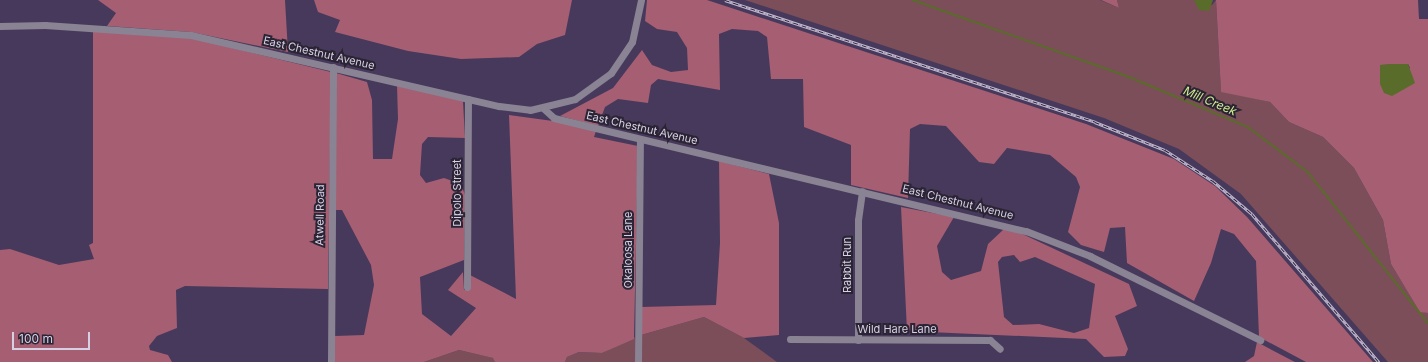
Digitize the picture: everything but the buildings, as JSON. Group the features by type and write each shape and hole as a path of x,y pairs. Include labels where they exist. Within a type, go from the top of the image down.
{"street":[{"path":"544,109 584,95 611,73 632,42 641,0"},
{"name":"East Chestnut Avenue","path":"0,26 45,25 177,33 513,109 544,109 545,114 554,118 862,190 1032,233 1114,267 1260,340"},
{"name":"Atwell Road","path":"332,362 333,68"},
{"name":"Dipolo Street","path":"467,287 468,99"},
{"name":"Okaloosa Lane","path":"638,362 640,139"},
{"name":"Rabbit Run","path":"858,340 858,220 862,190"},
{"name":"Wild Hare Lane","path":"790,339 990,340 1000,349"}],"shaded area":[{"path":"98,0 285,0 288,52 191,32 107,26 116,13"},
{"path":"314,0 572,0 565,35 537,44 519,57 461,59 408,51 335,32 340,20 318,12"},
{"path":"647,0 707,0 1086,124 1174,159 1215,186 1247,217 1373,362 1306,362 1259,337 1256,261 1234,234 1221,229 1211,263 1194,301 1127,263 1125,227 1110,228 1104,252 1081,245 1068,232 1080,187 1076,177 1050,155 1007,148 994,164 979,162 946,126 920,124 910,129 908,198 851,185 851,145 804,127 803,79 771,79 767,37 758,31 732,29 719,34 720,90 658,79 651,85 648,103 618,99 605,107 598,126 560,116 613,88 642,50 652,65 671,72 688,70 687,48 677,32 657,29 645,21"},
{"path":"745,0 1100,0 1119,8 1117,0 1194,0 1212,5 1216,0 1221,91 1270,102 1289,122 1323,137 1354,168 1383,220 1391,264 1420,311 1428,313 1428,362 1388,362 1241,194 1179,149 1104,118"},
{"path":"1101,0 1117,0 1119,8"},
{"path":"1194,0 1213,0 1209,11 1199,10"},
{"path":"1216,0 1418,0 1419,19 1428,19 1428,313 1420,312 1391,264 1383,220 1354,168 1323,137 1289,122 1270,102 1221,92","holes":["1408,64 1410,68 1380,84 1381,65"]},
{"path":"93,31 191,38 331,72 328,289 185,286 176,290 177,328 157,336 149,346 150,350 168,355 172,362 0,362 0,250 10,249 59,265 94,259 89,245 93,243"},
{"path":"1408,64 1415,83 1392,96 1384,93 1380,84 1380,65"},
{"path":"336,73 367,82 372,100 373,159 392,159 398,119 397,86 463,101 465,138 428,137 422,144 420,175 426,183 444,178 461,184 465,195 464,260 420,277 422,314 451,336 476,308 448,290 463,272 464,290 469,290 470,275 516,299 509,115 553,121 596,131 594,137 638,146 634,339 602,353 579,352 567,357 565,362 495,362 493,358 459,350 424,362 334,362 335,336 364,335 374,285 371,265 342,210 333,210"},
{"path":"719,161 769,174 779,223 779,335 744,338 704,317 641,335 641,307 716,305 720,243"},
{"path":"901,207 954,217 937,246 942,272 951,280 981,271 988,244 1004,229 1016,231 1129,284 1137,306 1115,316 1128,349 1125,356 1104,357 1086,339 907,331","holes":["1014,255 1020,262 1035,257 1095,284 1089,328 1074,333 1039,324 1013,325 1004,317 998,262 1002,257"]},
{"path":"704,317 744,338 777,362 641,362 641,335"},
{"path":"635,337 636,362 565,362 567,357 579,352 602,353"},
{"path":"1257,342 1295,362 1245,362 1254,356"},
{"path":"459,350 494,358 495,362 424,362"}],"waterway":[{"name":"Mill Creek","path":"913,0 1127,76 1248,127 1308,172 1428,323"}],"railway":[{"path":"725,0 1095,122 1165,150 1213,181 1252,214 1379,362"}]}
